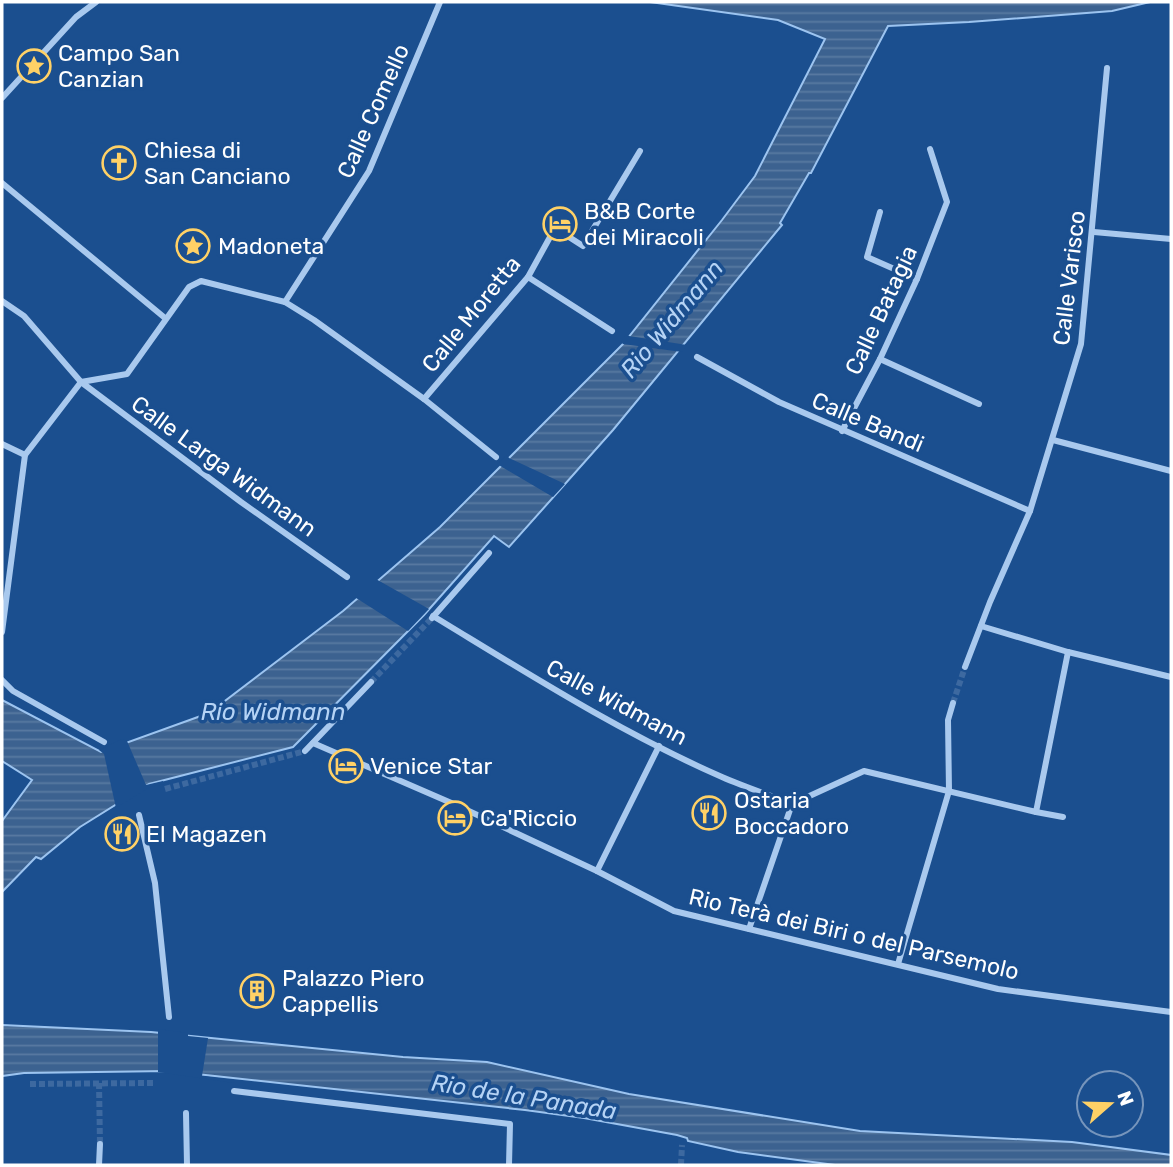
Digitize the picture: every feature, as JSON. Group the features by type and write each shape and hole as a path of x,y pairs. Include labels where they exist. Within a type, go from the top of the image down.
{"street":[{"path":"2,98 76,18 96,2"},
{"name":"Calle Comello","path":"285,302 369,171 440,2"},
{"name":"Calle Varisco","path":"965,667 1030,511 1081,344 1094,232 1107,68"},
{"name":"Calle Batagia","path":"842,431 880,359 917,279 947,202 930,149"},
{"name":"Calle Moretta","path":"424,399 528,277 555,228 583,246 640,151"},
{"path":"2,183 165,317"},
{"path":"880,212 867,257 917,279"},
{"path":"1094,232 1171,239"},
{"path":"528,277 612,331"},
{"path":"2,632 24,455 81,382 127,374 165,317 189,287 201,281 285,302 424,399 496,457"},
{"name":"Calle Larga Widmann","path":"2,300 24,316 81,382 241,502 347,577"},
{"name":"Calle Bandi","path":"697,357 779,402 1030,511"},
{"path":"880,359 979,404"},
{"path":"1053,440 1171,471"},
{"path":"2,444 24,455"},
{"name":"Calle Widmann","path":"489,553 432,618 570,699 659,746 723,778 792,804"},
{"path":"981,626 1068,652 1171,677"},
{"path":"1036,812 1068,652"},
{"path":"2,680 13,691 104,742"},
{"path":"305,751 371,682"},
{"path":"898,964 949,791 948,720 953,703"},
{"name":"Rio Terà dei Biri o del Parsemolo","path":"313,743 400,779 597,871 674,911 998,989 1171,1012"},
{"path":"597,871 659,746"},
{"path":"749,929 792,804 864,771 1063,817"},
{"path":"139,815 155,883 169,1017"},
{"path":"234,1091 510,1124 509,1165"},
{"path":"186,1113 187,1165"},
{"path":"99,1165 100,1144"}],"water":[{"name":"Rio Widmann","path":"650,2 1150,2 1112,11 888,26 811,173 780,223 782,225 613,430 509,547 494,536 424,615 293,747 149,784 80,827 41,859 36,857 2,892 2,821 32,780 2,761 2,700 101,752 209,713 343,611 440,527 623,344 755,176 825,39 778,20"},
{"name":"Rio de la Panada","path":"2,1025 151,1032 403,1057 487,1062 629,1094 860,1131 1072,1142 1171,1155 1171,1165 835,1165 738,1152 688,1141 687,1138 677,1135 584,1118 169,1071 24,1073 2,1076"}],"pier":[{"path":"626,334 687,345 682,352 623,344 621,342"},
{"path":"507,455 565,484 553,497 497,464"},
{"path":"374,578 429,609 408,631 353,596"},
{"path":"122,739 127,741 146,785 163,781 164,784 150,787 116,808 104,754 99,750"},
{"path":"158,1029 208,1038 202,1076 234,1080 234,1083 158,1072"}],"tunnel":[{"path":"371,682 431,619"},
{"path":"953,703 965,667"},
{"path":"165,789 305,751"},
{"path":"99,1083 100,1144"},
{"path":"30,1084 153,1083"},
{"path":"681,1165 682,1145"}],"place":[{"name":"Campo San Canzian","path":"34,66"},
{"name":"Chiesa di San Canciano","path":"119,163"},
{"name":"B&B Corte dei Miracoli","path":"560,224"},
{"name":"Madoneta","path":"193,246"},
{"name":"Venice Star","path":"346,766"},
{"name":"Ostaria Boccadoro","path":"709,813"},
{"name":"Ca'Riccio","path":"455,818"},
{"name":"El Magazen","path":"122,834"},
{"name":"Palazzo Piero Cappellis","path":"257,991"}]}
